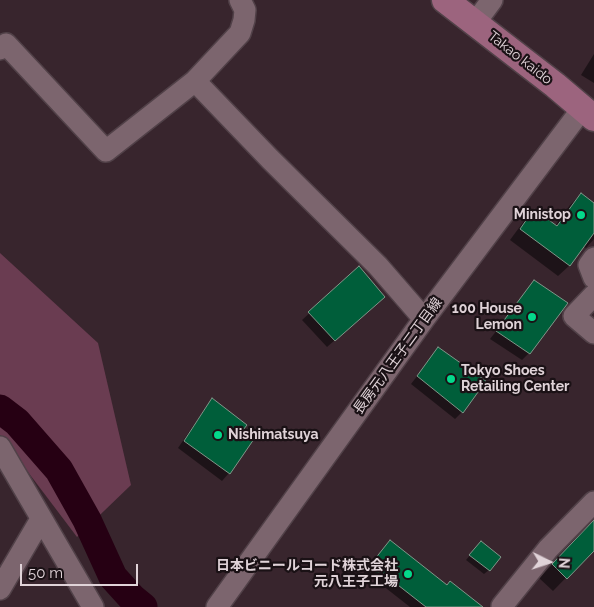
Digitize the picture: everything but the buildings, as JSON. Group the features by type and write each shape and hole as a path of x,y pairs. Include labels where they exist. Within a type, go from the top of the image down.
{"main road":[{"name":"Takao kaido","path":"445,0 588,113"}],"street":[{"path":"0,49 6,44 106,151 195,81 240,33 245,10 240,0"},
{"path":"475,23 492,0"},
{"path":"195,81 270,159 378,266 424,319"},
{"name":"長房元八王子二丁目線","path":"217,607 424,319 588,113"},
{"path":"594,258 588,265 594,278"},
{"path":"594,295 574,316 594,333"},
{"path":"0,447 93,607"},
{"path":"502,606 548,549 594,502"},
{"path":"0,589 42,519"}],"shaded area":[{"path":"0,253 98,343 131,485 77,537 0,435"}],"waterway":[{"path":"0,409 17,422 59,470 87,520 113,577 143,607"}],"place":[{"name":"Ministop","path":"581,215"},
{"name":"100 House Lemon","path":"532,317"},
{"name":"Tokyo Shoes Retailing Center","path":"451,379"},
{"name":"Nishimatsuya","path":"218,435"},
{"name":"日本ビニールコード株式会社 元八王子工場","path":"408,574"}]}
